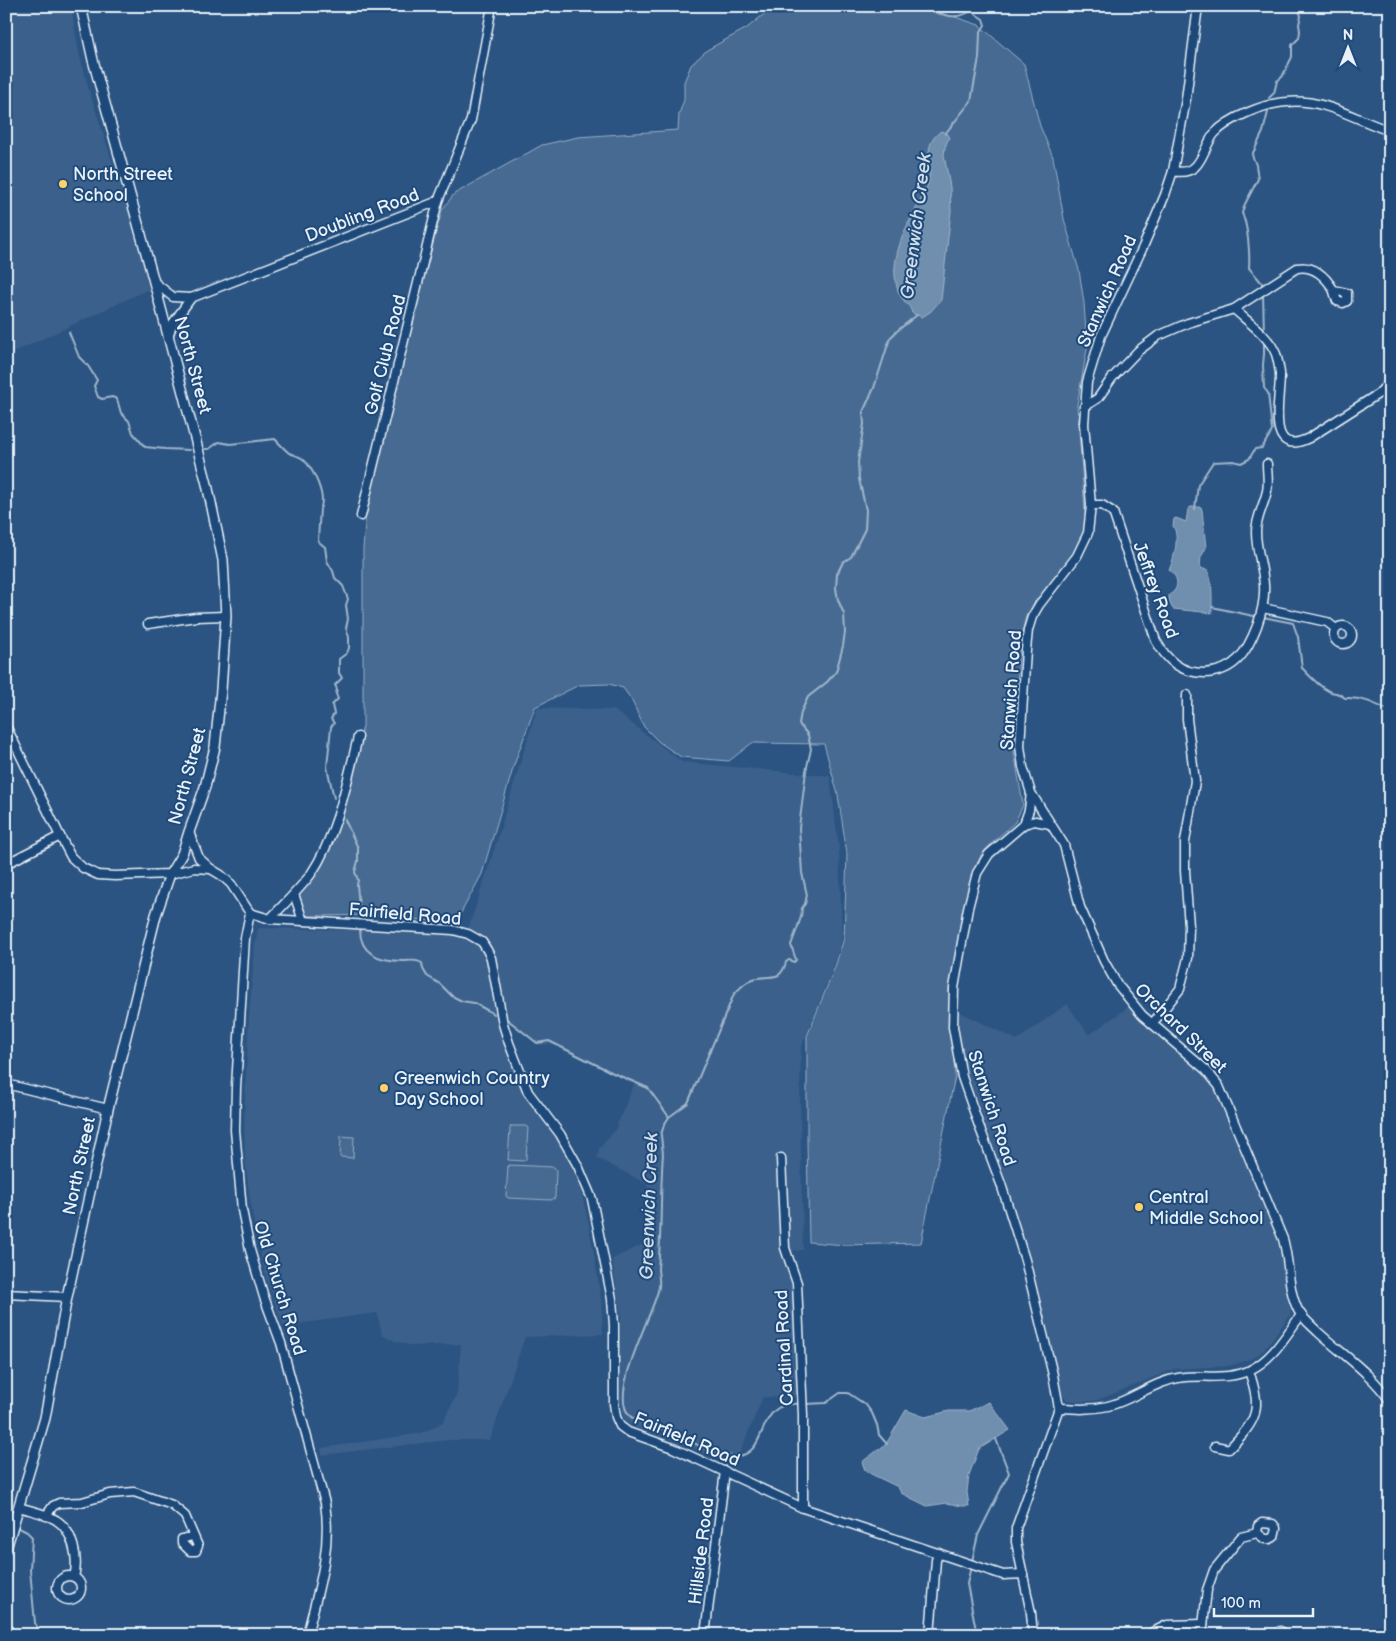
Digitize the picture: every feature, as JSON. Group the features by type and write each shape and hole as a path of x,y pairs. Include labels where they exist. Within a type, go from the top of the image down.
{"main road":[{"name":"North Street","path":"6,1549 45,1418 67,1297 108,1109 156,915 170,874 182,854 190,832 205,787 215,747 222,690 226,616 223,560 207,484 95,69 81,6"}],"street":[{"name":"Doubling Road","path":"192,298 438,201 471,120 492,6"},
{"name":"Stanwich Road","path":"1059,1408 1027,1266 1001,1184 962,1077 952,1020 954,988 977,873 982,862 989,854 1024,824 1029,810 1031,793 1023,767 1020,746 1028,630 1032,617 1039,605 1082,547 1089,527 1091,505 1084,435 1084,407 1089,375 1100,341 1165,195 1173,171 1185,110 1198,6"},
{"path":"1173,171 1182,173 1190,171 1201,159 1214,134 1226,124 1246,114 1275,104 1313,102 1344,112 1390,131"},
{"name":"Golf Club Road","path":"361,516 438,201"},
{"path":"1084,407 1098,398 1112,378 1138,351 1158,336 1188,323 1234,309 1297,268 1307,267 1322,276 1334,290"},
{"path":"154,282 173,297 192,298"},
{"path":"168,337 173,323 192,298"},
{"path":"1234,309 1270,343 1276,355 1280,371 1277,417 1281,436 1288,443 1300,443 1309,438 1378,394 1390,382"},
{"name":"Jeffrey Road","path":"1091,505 1102,506 1113,512 1156,640 1169,660 1182,670 1209,673 1224,669 1237,660 1248,648 1263,608 1264,583 1256,524 1268,489 1266,464"},
{"path":"1263,608 1327,622 1336,629"},
{"path":"148,624 196,617 226,616"},
{"path":"1152,1024 1180,989 1188,958 1189,926 1185,842 1195,781 1187,719 1187,695"},
{"path":"6,726 71,857 83,868 98,875 170,874 194,868 211,869"},
{"path":"270,919 312,872 327,842 343,799 358,737"},
{"name":"Orchard Street","path":"1031,793 1064,845 1080,907 1104,961 1125,995 1152,1024 1206,1070 1219,1086 1283,1239 1292,1292 1301,1315 1370,1376 1390,1401"},
{"path":"1024,824 1035,821 1050,824"},
{"path":"190,832 199,858 231,884 250,913"},
{"path":"6,864 60,836"},
{"path":"294,894 303,921"},
{"name":"Fairfield Road","path":"250,913 270,919 453,930 468,934 482,942 491,958 508,1043 528,1092 560,1134 578,1166 592,1200 612,1299 614,1325 614,1404 620,1426 628,1432 674,1448 803,1508 1006,1576 1023,1574"},
{"name":"Old Church Road","path":"250,913 245,938 236,1087 235,1130 237,1172 250,1250 264,1297 282,1343 325,1504 327,1520 326,1556 307,1635"},
{"path":"6,1084 108,1109"},
{"name":"Cardinal Road","path":"781,1158 785,1248 797,1283 803,1404 803,1508"},
{"path":"6,1294 67,1297"},
{"path":"1033,1635 1031,1613 1016,1542 1017,1524 1059,1408 1090,1409 1108,1406 1168,1380 1189,1377 1225,1376 1249,1371 1275,1351 1301,1315"},
{"path":"1215,1446 1229,1449 1252,1422 1257,1402 1249,1371"},
{"name":"Hillside Road","path":"705,1635 725,1471"},
{"path":"46,1516 53,1506 59,1503 82,1502 110,1494 134,1492 172,1505 185,1516 190,1525 192,1536"},
{"path":"19,1507 59,1522 72,1542 75,1554 74,1577"},
{"path":"1202,1635 1207,1590 1214,1570 1240,1537 1257,1533"},
{"path":"930,1635 936,1560 939,1553"},
{"path":"1147,1635 1167,1625 1203,1624"}],"shaded area":[{"name":"North Street School","path":"6,6 71,6 79,53 89,90 132,222 149,289 6,356"},
{"path":"785,6 925,6 937,14 952,16 979,25 1024,64 1040,126 1053,157 1064,219 1079,270 1084,303 1087,349 1077,405 1086,523 1081,542 1026,616 1020,641 1013,745 1023,805 1015,822 981,855 965,907 949,990 955,1076 921,1243 845,1245 809,1242 807,1036 835,967 844,938 847,854 838,795 824,744 752,743 729,761 681,757 659,742 644,727 631,699 623,688 609,684 579,685 535,707 514,765 482,874 455,924 382,915 308,916 300,909 299,893 330,839 355,763 363,726 363,549 368,487 442,210 454,194 542,145 578,137 678,130 679,114 684,100 684,82 691,65 707,50 747,28 763,15"},
{"name":"Greenwich Country Day School","path":"537,708 614,710 682,762 830,776 839,849 842,938 834,965 801,1048 800,1101 803,1250 789,1251 798,1398 763,1397 734,1467 691,1447 635,1427 626,1421 622,1414 620,1396 621,1317 612,1259 656,1238 647,1184 597,1158 599,1149 615,1130 634,1084 550,1044 538,1045 513,1025 497,1019 513,1070 523,1092 565,1151 579,1182 597,1272 603,1334 525,1337 490,1440 449,1440 322,1455 321,1448 416,1434 443,1422 457,1394 461,1344 412,1346 392,1340 382,1334 377,1313 283,1326 266,1278 249,1194 245,1158 244,1118 249,1017 258,928 355,930 453,935 465,938"},
{"name":"Central Middle School","path":"1067,1004 1089,1035 1128,1007 1204,1075 1213,1086 1280,1246 1291,1314 1263,1351 1253,1358 1229,1366 1174,1369 1098,1400 1083,1402 1067,1400 1063,1396 1029,1255 962,1053 956,1010 1017,1040"},
{"path":"511,1126 526,1126 528,1128 526,1159 524,1161 508,1160"},
{"path":"341,1136 354,1137 353,1158 340,1157"},
{"path":"508,1166 554,1167 556,1170 555,1198 551,1200 508,1198 506,1196"}],"water":[{"path":"941,131 948,134 949,137 944,155 950,187 951,211 941,300 930,312 922,317 912,313 899,293 895,269 899,246 928,184 930,169 929,149 931,143"},
{"path":"1191,507 1201,507 1202,510 1206,548 1201,557 1200,566 1208,570 1210,575 1212,613 1173,609 1169,602 1169,595 1175,590 1177,583 1175,576 1169,570 1176,541 1173,526 1174,519 1186,522 1188,509"},
{"path":"989,1402 1010,1430 979,1449 969,1475 967,1492 969,1506 947,1503 927,1506 901,1493 898,1487 865,1470 862,1462 886,1444 906,1410 925,1417 949,1411 969,1411"}],"waterway":[{"path":"767,6 772,11 778,12 783,12 787,6"},
{"path":"930,6 940,13 950,16 960,16 971,11"},
{"name":"Greenwich Creek","path":"971,11 973,6"},
{"path":"1269,98 1274,93 1277,81 1282,77 1292,57 1292,45 1299,38 1301,16 1299,6"},
{"name":"Greenwich Creek","path":"945,134 971,101 979,58 980,33 985,25 983,19 971,11"},
{"path":"1262,288 1262,283 1249,268 1248,240 1242,213 1258,179 1252,155 1263,132 1268,112"},
{"path":"1263,293 1264,333"},
{"name":"Greenwich Creek","path":"801,1404 786,1405 776,1410 769,1418 755,1446 748,1453 729,1456 704,1448 673,1433 634,1419 630,1416 624,1405 624,1390 634,1353 659,1287 658,1268 663,1154 661,1135 664,1125 669,1117 688,1103 734,994 751,980 779,975 786,962 789,960 794,962 796,960 791,945 807,895 802,873 799,828 806,771 811,749 808,735 799,724 801,712 808,697 836,672 843,646 845,632 844,614 838,600 836,588 837,574 843,562 851,557 865,529 866,510 859,479 858,462 864,424 863,412 874,388 890,338 917,315"},
{"path":"69,332 79,357 88,366 97,380 94,386 98,397 102,399 112,397 117,399 121,413 129,421 133,433 145,447 189,450"},
{"path":"1195,509 1198,485 1213,462 1233,461 1241,463 1249,459 1255,449 1262,448 1272,431 1268,393 1264,388 1264,340"},
{"path":"205,449 209,449 219,442 230,444 275,439 289,453 298,456 307,463 318,483 322,497 318,540 325,547 327,561 335,578 343,586 348,599 346,605 348,619 346,628 349,637 349,648 347,653 339,659 339,673 342,678 335,685 338,699 332,705 334,714 331,719 334,723 331,727 327,767 334,798"},
{"path":"1212,607 1258,617"},
{"path":"1263,617 1293,623 1298,637 1302,668 1323,688 1345,698 1363,700 1390,711"},
{"path":"345,820 358,848 358,861 355,872 358,880 360,916"},
{"path":"360,931 364,946 374,955 388,960 422,963 427,976 440,984 452,996 462,1001 474,1003 494,1014"},
{"path":"508,1020 537,1043 549,1041 648,1088 669,1117"},
{"name":"Greenwich Creek","path":"806,1404 826,1403 840,1393 848,1393 866,1405 872,1413 879,1435 887,1444"},
{"name":"Greenwich Creek","path":"972,1561 978,1535 1009,1473 996,1439"},
{"path":"15,1526 32,1537 30,1570 35,1623 40,1632 45,1635"},
{"name":"Greenwich Creek","path":"971,1566 967,1584 977,1635"}],"place":[{"name":"North Street School","path":"63,184"},
{"name":"Greenwich Country Day School","path":"384,1088"},
{"name":"Central Middle School","path":"1139,1207"}]}
